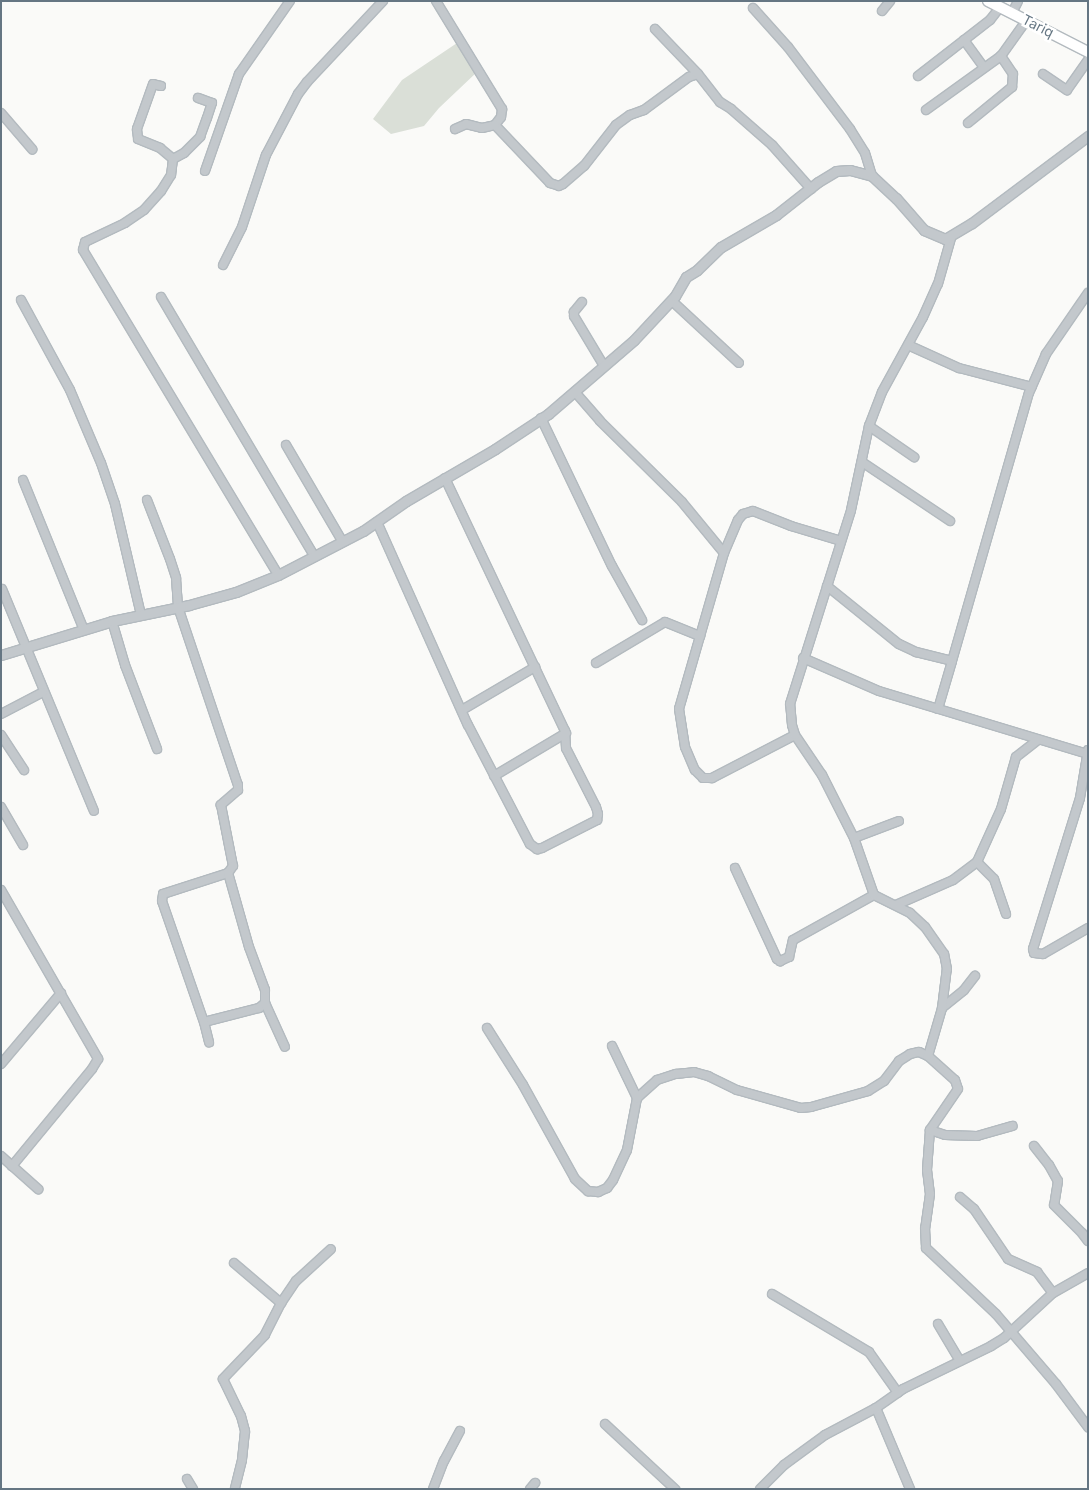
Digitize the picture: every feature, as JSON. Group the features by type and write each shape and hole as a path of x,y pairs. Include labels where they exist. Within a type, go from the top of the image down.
{"main road":[{"name":"Tariq","path":"988,1 1088,52"}],"street":[{"path":"205,171 239,74 290,1"},
{"path":"223,265 242,228 266,155 298,94 382,1"},
{"path":"436,1 502,109 501,117 495,125 482,128 466,124 455,129"},
{"path":"882,11 890,1"},
{"path":"1012,13 1018,1"},
{"path":"918,76 990,20 1000,7"},
{"path":"753,8 788,47 850,129 865,153 872,176"},
{"path":"926,110 1001,56 1026,21"},
{"path":"655,28 698,74 720,102 731,108 767,141 811,189"},
{"path":"964,40 984,68"},
{"path":"968,123 1012,87 1013,74 1001,56"},
{"path":"1043,74 1067,90 1088,60"},
{"path":"495,125 540,174 550,183 559,186 584,166 609,132 622,120 644,110 688,77 698,74"},
{"path":"161,86 153,84 137,129 138,139 160,148 172,159"},
{"path":"172,159 184,153 200,137 212,103 198,98"},
{"path":"1,113 32,149"},
{"path":"1,655 24,646 112,621 236,592 278,575 376,522 495,449 542,418 576,392 634,340 672,300 686,277 698,270 721,247 776,215 828,175 842,169 862,171 872,176 896,198 924,230 939,238 951,238 1088,136"},
{"path":"172,159 171,175 161,191 144,210 125,223 85,242 83,250 278,575"},
{"path":"928,1056 942,1008 947,969 944,954 925,927 910,913 874,894 854,838 822,775 795,735 790,704 856,492 869,426 882,392 938,284 951,238"},
{"path":"938,709 1032,387 1046,354 1088,293"},
{"path":"161,297 314,556"},
{"path":"21,300 70,390 101,463 119,520 141,615"},
{"path":"672,300 739,363"},
{"path":"582,302 574,312 574,316 604,366"},
{"path":"908,345 959,368 1032,387"},
{"path":"576,392 600,421 682,502 724,553"},
{"path":"542,418 612,566 642,620"},
{"path":"869,426 914,457"},
{"path":"286,445 342,541"},
{"path":"862,462 950,521"},
{"path":"376,522 462,710 494,776 533,848 542,848 597,820 596,807 566,748 566,733 445,478"},
{"path":"24,480 84,630"},
{"path":"147,500 176,578 178,607 238,785 238,790 221,805 233,866 228,873 163,894 162,901 204,1022 209,1042"},
{"path":"795,735 707,779 698,775 685,747 680,709 724,553 738,520 743,514 753,511 791,526 841,540"},
{"path":"827,586 899,644 916,652 952,661"},
{"path":"2,589 94,811"},
{"path":"112,621 125,665 157,749"},
{"path":"596,663 665,622 700,636"},
{"path":"803,658 879,691 1038,740 1087,753 1080,798 1033,949 1034,953 1043,954 1088,928"},
{"path":"462,710 535,667"},
{"path":"1,714 44,692"},
{"path":"494,776 566,733"},
{"path":"1,735 24,770"},
{"path":"896,904 953,880 977,862 1000,809 1016,757 1038,740"},
{"path":"1,807 23,845"},
{"path":"854,838 899,821"},
{"path":"977,862 994,879 1006,914"},
{"path":"735,868 777,960 780,961 790,957 793,940 874,894"},
{"path":"228,873 249,947 265,990 265,1003 285,1046"},
{"path":"1,890 98,1059 92,1069 12,1166"},
{"path":"942,1008 964,990 975,976"},
{"path":"1,1064 61,993"},
{"path":"204,1022 259,1008 265,1003"},
{"path":"487,1028 523,1085 575,1179 588,1191 598,1192 607,1188 613,1180 627,1150 637,1098 612,1046"},
{"path":"637,1098 657,1080 676,1074 694,1072 708,1076 737,1090 801,1108 811,1108 868,1091 884,1081 900,1061 910,1054 919,1052 928,1056 955,1080 958,1088 930,1130 927,1170 930,1194 925,1228 926,1248 996,1314 1043,1367 1088,1427"},
{"path":"930,1130 945,1135 977,1136 1013,1126"},
{"path":"1034,1146 1049,1164 1058,1181 1054,1205 1082,1232 1088,1242"},
{"path":"1,1156 38,1189"},
{"path":"960,1197 974,1209 1008,1259 1037,1272 1053,1293"},
{"path":"235,1489 242,1460 245,1431 241,1416 223,1379 265,1335 281,1303 296,1281 331,1249"},
{"path":"234,1263 281,1303"},
{"path":"760,1489 784,1465 824,1435 876,1408 898,1393 991,1346 1011,1331 1053,1293 1088,1273"},
{"path":"772,1294 869,1352 898,1393"},
{"path":"938,1324 960,1362"},
{"path":"876,1408 910,1489"},
{"path":"1080,1416 1088,1409"},
{"path":"605,1424 675,1489"},
{"path":"433,1489 444,1461 460,1431"},
{"path":"187,1479 193,1489"}],"shaded area":[{"path":"457,43 477,72 439,108 424,126 391,134 373,119 402,80"}]}
